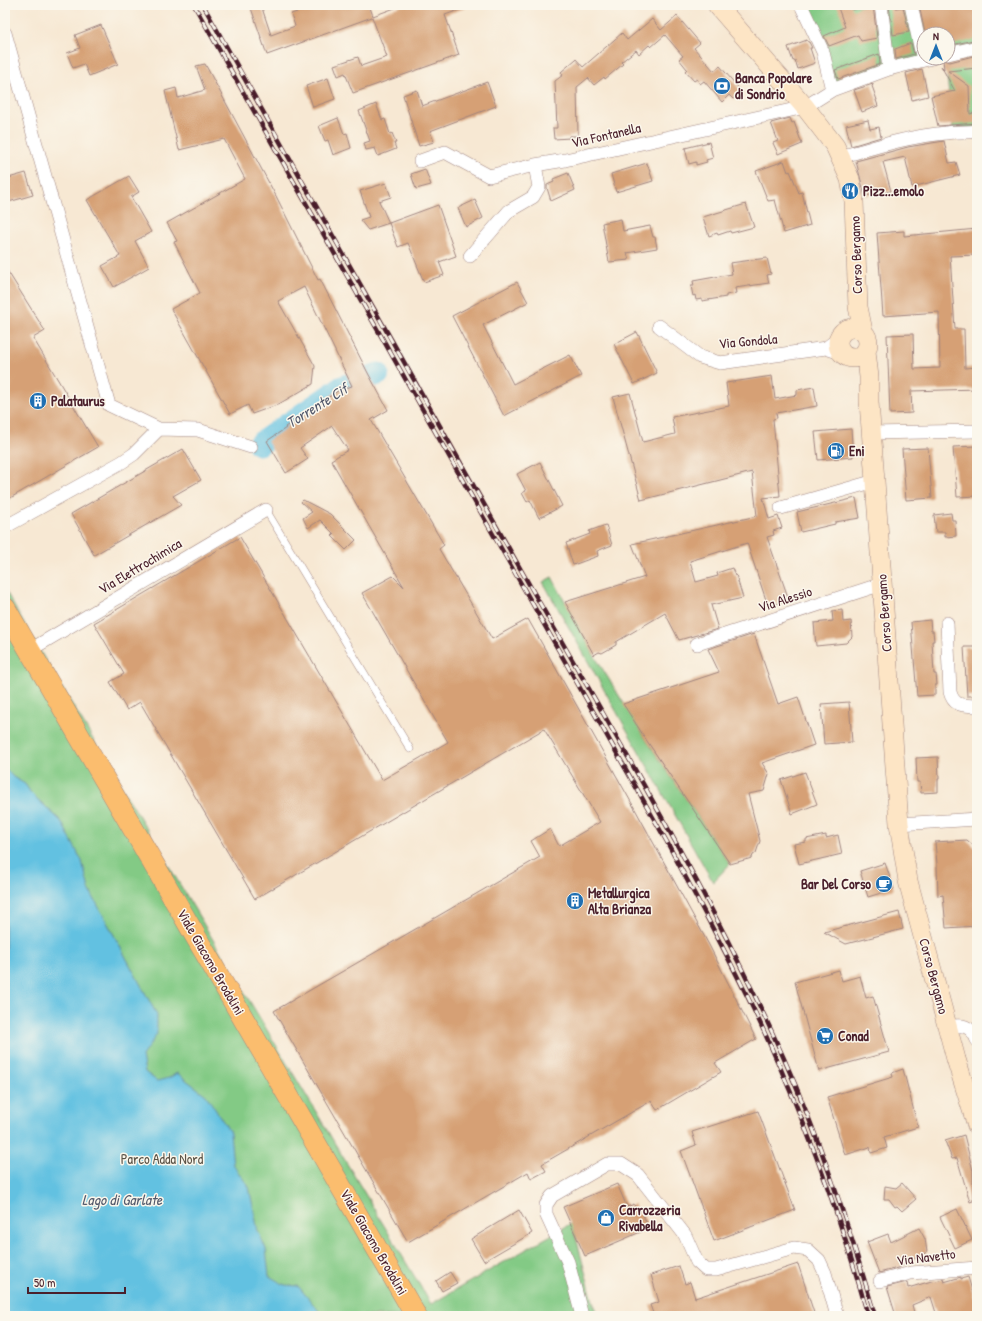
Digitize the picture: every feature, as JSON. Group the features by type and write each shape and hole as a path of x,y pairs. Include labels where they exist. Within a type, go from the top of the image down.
{"main road":[{"name":"Corso Bergamo","path":"717,5 804,107 835,146 850,179 854,201 858,307 863,331 868,341 844,346"},
{"name":"Corso Bergamo","path":"844,346 858,307"},
{"name":"Corso Bergamo","path":"844,346 859,369 869,402 899,824 908,881 977,1126"},
{"name":"Viale Giacomo Brodolini","path":"5,608 416,1316"}],"street":[{"path":"801,5 823,52 832,90"},
{"path":"881,5 889,69"},
{"path":"911,5 918,26"},
{"path":"5,33 108,405 159,429 198,430 251,447"},
{"path":"956,52 977,47"},
{"name":"Via Fontanella","path":"420,161 445,152 489,176 804,107 832,90 889,69 916,62"},
{"path":"840,157 911,139 947,132 966,133 977,131"},
{"path":"470,256 509,211 533,196 539,187 535,165"},
{"name":"Via Gondola","path":"659,326 700,357 720,362 844,346"},
{"path":"5,527 122,462 134,454 159,429"},
{"path":"871,433 977,431"},
{"path":"781,508 875,481"},
{"name":"Via Elettrochimica","path":"30,650 266,510"},
{"name":"Via Alessio","path":"698,644 882,584"},
{"path":"947,623 950,692 956,703 977,706"},
{"path":"899,824 977,819"},
{"path":"948,1026 960,1025 974,1032 977,1040"},
{"path":"582,1316 568,1262 546,1214 546,1205 552,1196 607,1164 621,1164 638,1175 685,1236 697,1262 706,1270 716,1270 794,1248 808,1250 819,1260 825,1273 837,1316"},
{"name":"Via Navetto","path":"880,1281 911,1273 977,1268"}],"lane":[{"path":"266,510 410,749"}],"green space":[{"path":"800,5 977,5 977,127 953,132 946,66 956,66 956,26 916,26 916,64 890,70 836,90"},
{"path":"552,577 594,655 647,741 730,864 713,882 543,582"},
{"name":"Parco Adda Nord","path":"5,590 431,1304 572,1223 597,1316 5,1316"}],"water":[{"name":"Lago di Garlate","path":"5,768 13,777 25,784 31,793 61,821 82,861 89,889 157,1015 157,1034 142,1056 145,1072 157,1081 169,1078 177,1073 206,1095 230,1132 233,1165 249,1187 258,1231 266,1249 269,1276 285,1285 298,1286 323,1316 5,1316"}],"building":[{"path":"250,5 261,5 271,35 295,26 291,14 297,12 294,5 369,5 373,16 403,5 470,6 445,15 459,55 353,93 345,73 338,76 334,65 358,57 361,66 387,57 372,17 267,55"},
{"path":"837,5 851,5 853,10 864,5 873,5 877,38 861,41 858,35 829,46 824,36 845,27"},
{"path":"889,5 895,5 896,8 903,7 909,32 893,35"},
{"path":"919,5 977,5 977,39 956,44 956,26 923,26"},
{"path":"677,16 700,43 694,48 714,71 720,66 742,92 733,99 729,95 722,102 704,81 700,84 697,79 694,81 685,71 687,69 679,59 683,56 665,35 651,47 649,45 639,54 636,50 621,62 623,64 605,79 604,77 594,85 588,78 577,87 578,136 554,139 553,128 557,128 555,81 563,75 561,72 576,59 583,67 622,33 627,40 652,19 661,30"},
{"path":"101,25 118,64 89,76 84,64 73,68 67,53 80,48 75,35"},
{"path":"807,40 812,48 810,48 815,63 798,69 795,60 793,61 788,47"},
{"path":"911,43 914,54 896,59 895,49"},
{"path":"879,54 880,64 838,79 835,70"},
{"path":"977,55 977,68 948,71 969,86 970,114 977,112 977,123 938,126 931,96 955,91 941,66 944,69 944,66 956,66 956,60"},
{"path":"205,64 388,410 371,420 444,545 439,549 492,639 528,619 635,809 709,945 756,1039 715,1063 721,1072 657,1110 651,1101 542,1164 546,1171 531,1179 528,1172 408,1242 274,1011 540,857 531,841 550,829 559,846 600,822 544,729 255,899 140,702 127,710 110,682 124,674 94,623 240,537 382,780 448,742 362,593 393,576 404,587 331,460 348,450 332,426 300,448 308,459 286,473 267,441 339,390 352,386 304,287 278,301 315,366 313,384 277,405 252,414 248,405 230,414 171,309 200,293 174,242 177,241 167,223 245,179 224,139 179,150 165,91 176,88 178,98 205,90 196,66"},
{"path":"922,69 928,96 912,100 906,73"},
{"path":"328,78 335,99 313,107 306,86"},
{"path":"487,82 496,106 430,131 434,142 419,146 403,95 417,90 422,106"},
{"path":"873,84 872,86 878,106 862,112 854,90"},
{"path":"376,104 382,120 385,119 390,134 392,133 396,143 394,143 396,149 378,156 375,148 366,150 364,143 370,141 359,111"},
{"path":"338,118 344,134 347,133 351,148 333,155 328,140 325,141 319,126"},
{"path":"790,118 792,123 794,122 802,144 778,154 773,143 778,141 771,123"},
{"path":"868,120 870,129 879,127 881,137 851,146 846,125"},
{"path":"944,141 949,163 956,162 960,175 912,187 905,157 883,162 891,191 865,196 856,161 908,147"},
{"path":"709,142 713,158 706,160 707,162 696,165 696,162 689,164 685,148"},
{"path":"784,161 799,193 802,192 810,225 784,233 775,200 768,201 756,171"},
{"path":"647,163 653,181 616,192 611,174"},
{"path":"425,169 431,185 416,189 411,174"},
{"path":"26,173 33,195 5,203 5,179"},
{"path":"568,173 575,190 551,201 547,185 554,182 553,179"},
{"path":"129,176 139,192 131,197 151,232 135,241 149,267 114,287 102,266 120,256 87,200"},
{"path":"386,183 391,197 379,201 389,223 368,230 360,220 369,217 360,191"},
{"path":"475,200 483,218 466,227 458,208"},
{"path":"746,204 754,227 731,233 730,231 718,235 717,233 709,236 703,217"},
{"path":"438,205 456,256 439,262 444,275 424,282 408,243 398,247 389,223"},
{"path":"621,219 623,231 650,226 653,237 655,237 657,248 627,253 629,260 609,262 602,223"},
{"path":"977,229 977,255 950,256 955,329 964,329 965,368 977,367 977,389 911,391 912,413 890,414 887,335 913,334 914,369 940,368 939,312 883,316 877,233 904,231 904,236"},
{"path":"767,258 771,274 767,275 769,283 735,288 736,293 726,295 726,297 702,301 702,299 696,300 695,295 693,296 691,286 694,286 693,281 732,274 730,263"},
{"name":"Palataurus","path":"5,267 45,331 33,338 98,447 5,501"},
{"path":"517,282 528,302 483,325 513,384 570,355 581,376 504,416 452,316"},
{"path":"637,332 657,373 634,384 614,344"},
{"path":"772,376 775,399 797,395 797,390 814,387 817,406 776,413 777,418 773,419 780,496 763,498 769,519 778,516 782,528 773,531 774,535 767,537 789,600 768,606 747,543 690,561 696,582 718,576 717,573 732,568 735,576 736,575 743,598 711,605 718,629 679,640 665,613 616,642 616,645 602,653 599,652 594,655 565,602 645,577 632,544 757,516 752,472 641,500 613,397 630,393 643,442 675,434 672,417 729,406 726,383"},
{"path":"851,429 853,457 818,460 815,432"},
{"path":"977,446 977,496 957,497 953,447"},
{"path":"928,448 932,498 906,500 902,449"},
{"path":"183,449 201,480 173,496 181,505 94,555 71,514"},
{"path":"540,462 562,506 539,518 530,500 527,502 522,493 526,491 517,474"},
{"path":"856,498 860,518 835,522 835,524 801,532 797,512"},
{"path":"303,500 330,514 356,540 346,550 332,536 334,534 320,520 308,528 303,518 312,512 301,502"},
{"path":"951,513 952,520 955,520 956,536 945,537 945,532 936,532 934,515"},
{"path":"606,525 612,545 597,551 598,556 573,565 566,543 590,534 589,531"},
{"path":"842,610 843,622 851,621 852,637 846,643 816,646 814,623 833,621 832,611"},
{"path":"930,620 934,641 932,641 934,674 936,674 937,685 935,685 935,695 917,696 911,622"},
{"path":"754,634 778,704 798,697 814,745 762,763 769,774 764,791 748,794 760,841 756,853 752,858 730,864 623,704 719,672 708,649"},
{"path":"964,647 977,647 977,696 967,696"},
{"path":"849,702 852,742 824,744 821,704"},
{"path":"938,757 938,792 921,793 920,782 917,782 916,758"},
{"path":"805,772 817,804 792,814 781,780"},
{"path":"826,835 826,838 838,835 842,854 799,864 794,844 806,842 806,839"},
{"path":"967,840 977,849 977,926 946,928 943,895 938,896 935,842"},
{"path":"885,863 894,889 868,897 860,871"},
{"path":"899,912 903,929 846,944 824,932"},
{"path":"839,970 842,981 860,976 866,998 873,996 889,1052 819,1071 795,982"},
{"path":"903,1069 918,1127 884,1137 887,1148 871,1153 870,1147 845,1155 827,1097 893,1077 892,1073"},
{"path":"758,1111 795,1210 714,1241 681,1151 696,1145 692,1132"},
{"path":"964,1135 973,1171 973,1201 970,1202 957,1158 952,1159 945,1141"},
{"path":"902,1183 916,1199 902,1211 897,1206 895,1207 889,1199 884,1199 885,1186 896,1188"},
{"name":"Carrozzeria Rivabella","path":"617,1184 627,1207 634,1204 637,1212 641,1210 647,1224 643,1226 645,1230 585,1256 563,1207"},
{"path":"957,1209 972,1240 955,1248 940,1217"},
{"path":"519,1210 532,1233 484,1261 471,1239"},
{"path":"919,1228 925,1239 927,1252 901,1267 879,1273 867,1242 888,1234 891,1242"},
{"path":"798,1264 815,1316 654,1316 650,1305 659,1302 651,1275 679,1266 685,1284 690,1282 695,1298"},
{"path":"450,1272 457,1283 442,1291 436,1281"},
{"path":"961,1277 961,1279 968,1277 977,1307 977,1316 937,1316 931,1297 912,1305 915,1316 896,1316 887,1287 907,1282 908,1288 935,1280 943,1279 944,1282"}],"waterway":[{"name":"Torrente Cif","path":"259,444 342,387 378,374"}],"railway":[{"path":"194,5 667,842 731,964 767,1038 810,1140 847,1245 868,1316"},
{"path":"203,5 492,520 627,755 716,919 787,1065 829,1171 875,1316"}],"place":[{"name":"Banca Popolare di Sondrio","path":"722,86"},
{"name":"Pizz...emolo","path":"850,191"},
{"name":"Palataurus","path":"38,401"},
{"name":"Eni","path":"836,451"},
{"name":"Bar Del Corso","path":"884,884"},
{"name":"Metallurgica Alta Brianza","path":"575,901"},
{"name":"Conad","path":"825,1036"},
{"name":"Carrozzeria Rivabella","path":"606,1218"}]}
